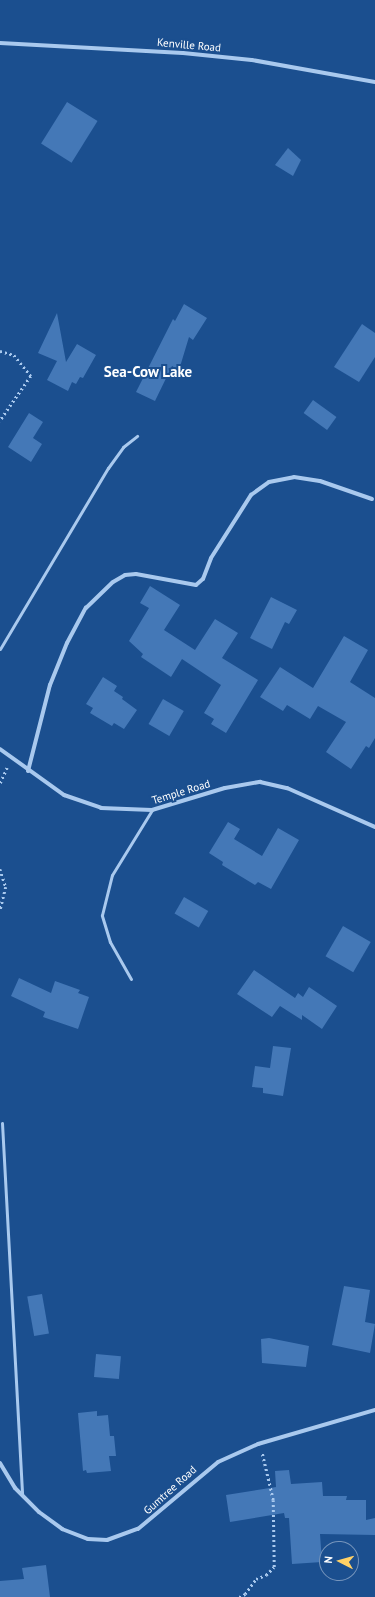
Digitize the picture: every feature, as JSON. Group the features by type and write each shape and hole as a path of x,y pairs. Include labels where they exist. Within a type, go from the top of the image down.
{"street":[{"name":"Kenville Road","path":"0,43 176,52 252,60 375,82"},
{"path":"28,771 50,685 67,643 86,608 113,582 125,575 136,574 196,585 202,579 211,558 250,495 269,482 294,477 320,481 372,499"},
{"name":"Temple Road","path":"0,749 28,771 64,795 101,808 152,810 225,788 260,782 287,788 375,827"},
{"name":"Gumtree Road","path":"0,1464 22,1495 39,1512 62,1529 88,1540 107,1540 138,1529 203,1472 218,1462 258,1444 375,1410"}],"lane":[{"path":"0,649 100,480 123,448 137,436"},
{"path":"131,979 110,942 102,915 112,875 152,810"},
{"path":"2,1123 22,1495"}],"path":[{"path":"0,351 14,355 31,376 0,420"},
{"path":"0,783 11,758"},
{"path":"0,869 6,887 0,911"},
{"path":"239,1597 245,1594 256,1579 266,1575 274,1567 273,1500 266,1464 258,1444"}],"building":[{"path":"67,102 98,121 72,163 41,144"},
{"path":"288,148 301,160 293,176 275,165"},
{"path":"184,304 207,318 193,340 189,337 179,370 172,366 155,401 136,392 173,319 175,321"},
{"path":"57,313 66,362 77,344 96,355 83,378 80,377 76,384 72,382 68,391 47,380 57,361 38,353"},
{"path":"362,324 375,333 375,357 359,382 334,367"},
{"path":"313,400 336,417 327,430 304,413"},
{"path":"29,413 43,422 33,438 42,444 31,462 8,447"},
{"path":"150,586 180,605 164,630 195,650 215,619 238,633 222,658 258,680 226,733 211,724 214,719 204,713 221,685 182,659 171,677 141,657 143,654 129,641 149,608 140,603"},
{"path":"271,597 297,610 289,624 285,622 272,649 250,638"},
{"path":"344,636 368,650 350,682 375,698 375,738 369,748 366,746 351,769 326,752 346,722 318,706 310,719 287,705 283,711 260,697 280,667 313,688"},
{"path":"103,677 117,686 114,691 137,710 124,729 114,723 112,726 90,713 93,708 86,704"},
{"path":"163,699 184,711 169,736 148,724"},
{"path":"228,822 240,829 234,839 262,856 278,828 299,840 271,889 258,882 255,885 222,865 223,862 209,853"},
{"path":"184,897 208,911 199,927 174,913"},
{"path":"343,926 371,942 353,972 326,956"},
{"path":"254,970 295,998 298,993 303,997 309,987 337,1006 322,1029 302,1015 302,1020 280,1006 272,1017 237,994"},
{"path":"19,978 51,993 55,981 80,990 78,993 89,997 78,1029 43,1017 45,1012 11,996"},
{"path":"273,1046 291,1048 283,1096 263,1093 263,1088 252,1087 255,1066 270,1068"},
{"path":"344,1286 370,1290 365,1322 375,1324 370,1353 332,1345"},
{"path":"42,1294 49,1333 34,1336 27,1297"},
{"path":"269,1338 309,1346 306,1367 262,1363 261,1339"},
{"path":"96,1354 121,1356 119,1379 94,1377"},
{"path":"97,1411 97,1416 108,1415 110,1436 114,1436 116,1456 109,1456 111,1471 87,1473 86,1470 83,1471 78,1413"},
{"path":"289,1470 291,1484 322,1482 323,1496 347,1496 346,1500 366,1500 366,1520 375,1518 375,1535 320,1534 319,1562 292,1564 289,1518 285,1518 284,1513 230,1522 226,1495 276,1487 275,1471"},
{"path":"46,1565 50,1597 0,1597 0,1581 24,1579 22,1568"}],"district":[{"name":"Sea-Cow Lake","path":"148,372"}]}
